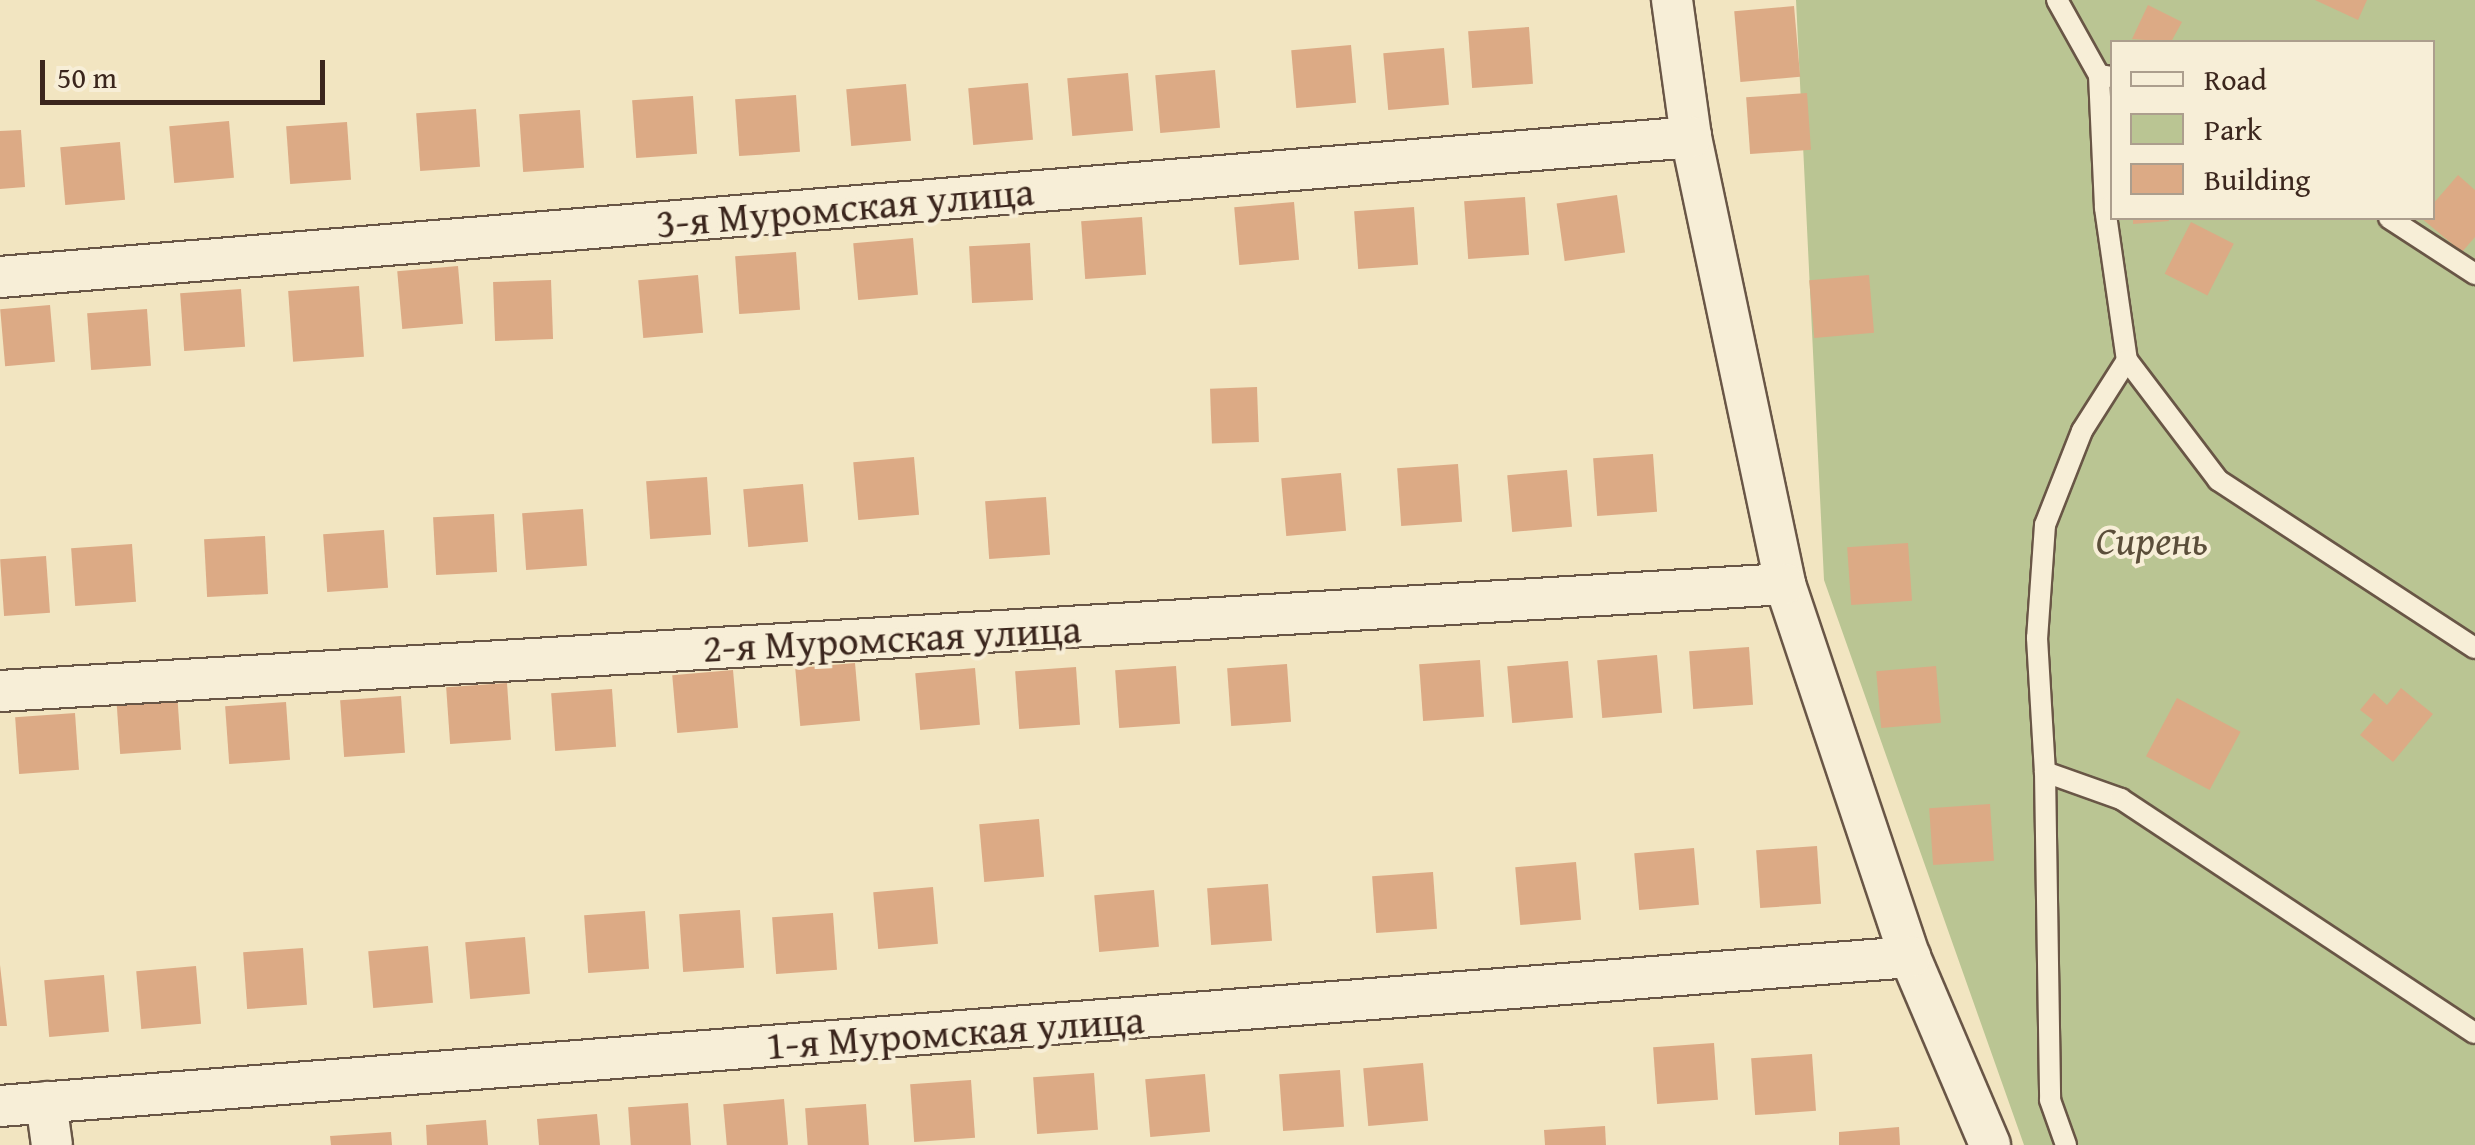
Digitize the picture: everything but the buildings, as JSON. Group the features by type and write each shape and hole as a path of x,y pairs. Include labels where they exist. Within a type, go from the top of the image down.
{"street":[{"path":"1672,0 1691,136 1785,584 1910,958 1990,1145"},
{"name":"3-я Муромская улица","path":"0,276 1691,136"},
{"name":"2-я Муромская улица","path":"0,691 1785,584"},
{"name":"1-я Муромская улица","path":"0,1106 1910,958"},
{"path":"46,1102 52,1145"}],"lane":[{"path":"2056,0 2106,76 2106,208 2127,360 2218,480 2475,648"},
{"path":"2392,220 2475,274"},
{"path":"2066,1145 2050,1100 2045,772 2037,638 2045,525 2082,430 2127,360"},
{"path":"2045,772 2120,800 2475,1033"}],"green space":[{"name":"Сирень","path":"1796,0 2475,0 2475,1145 2024,1145 1824,580"}]}
